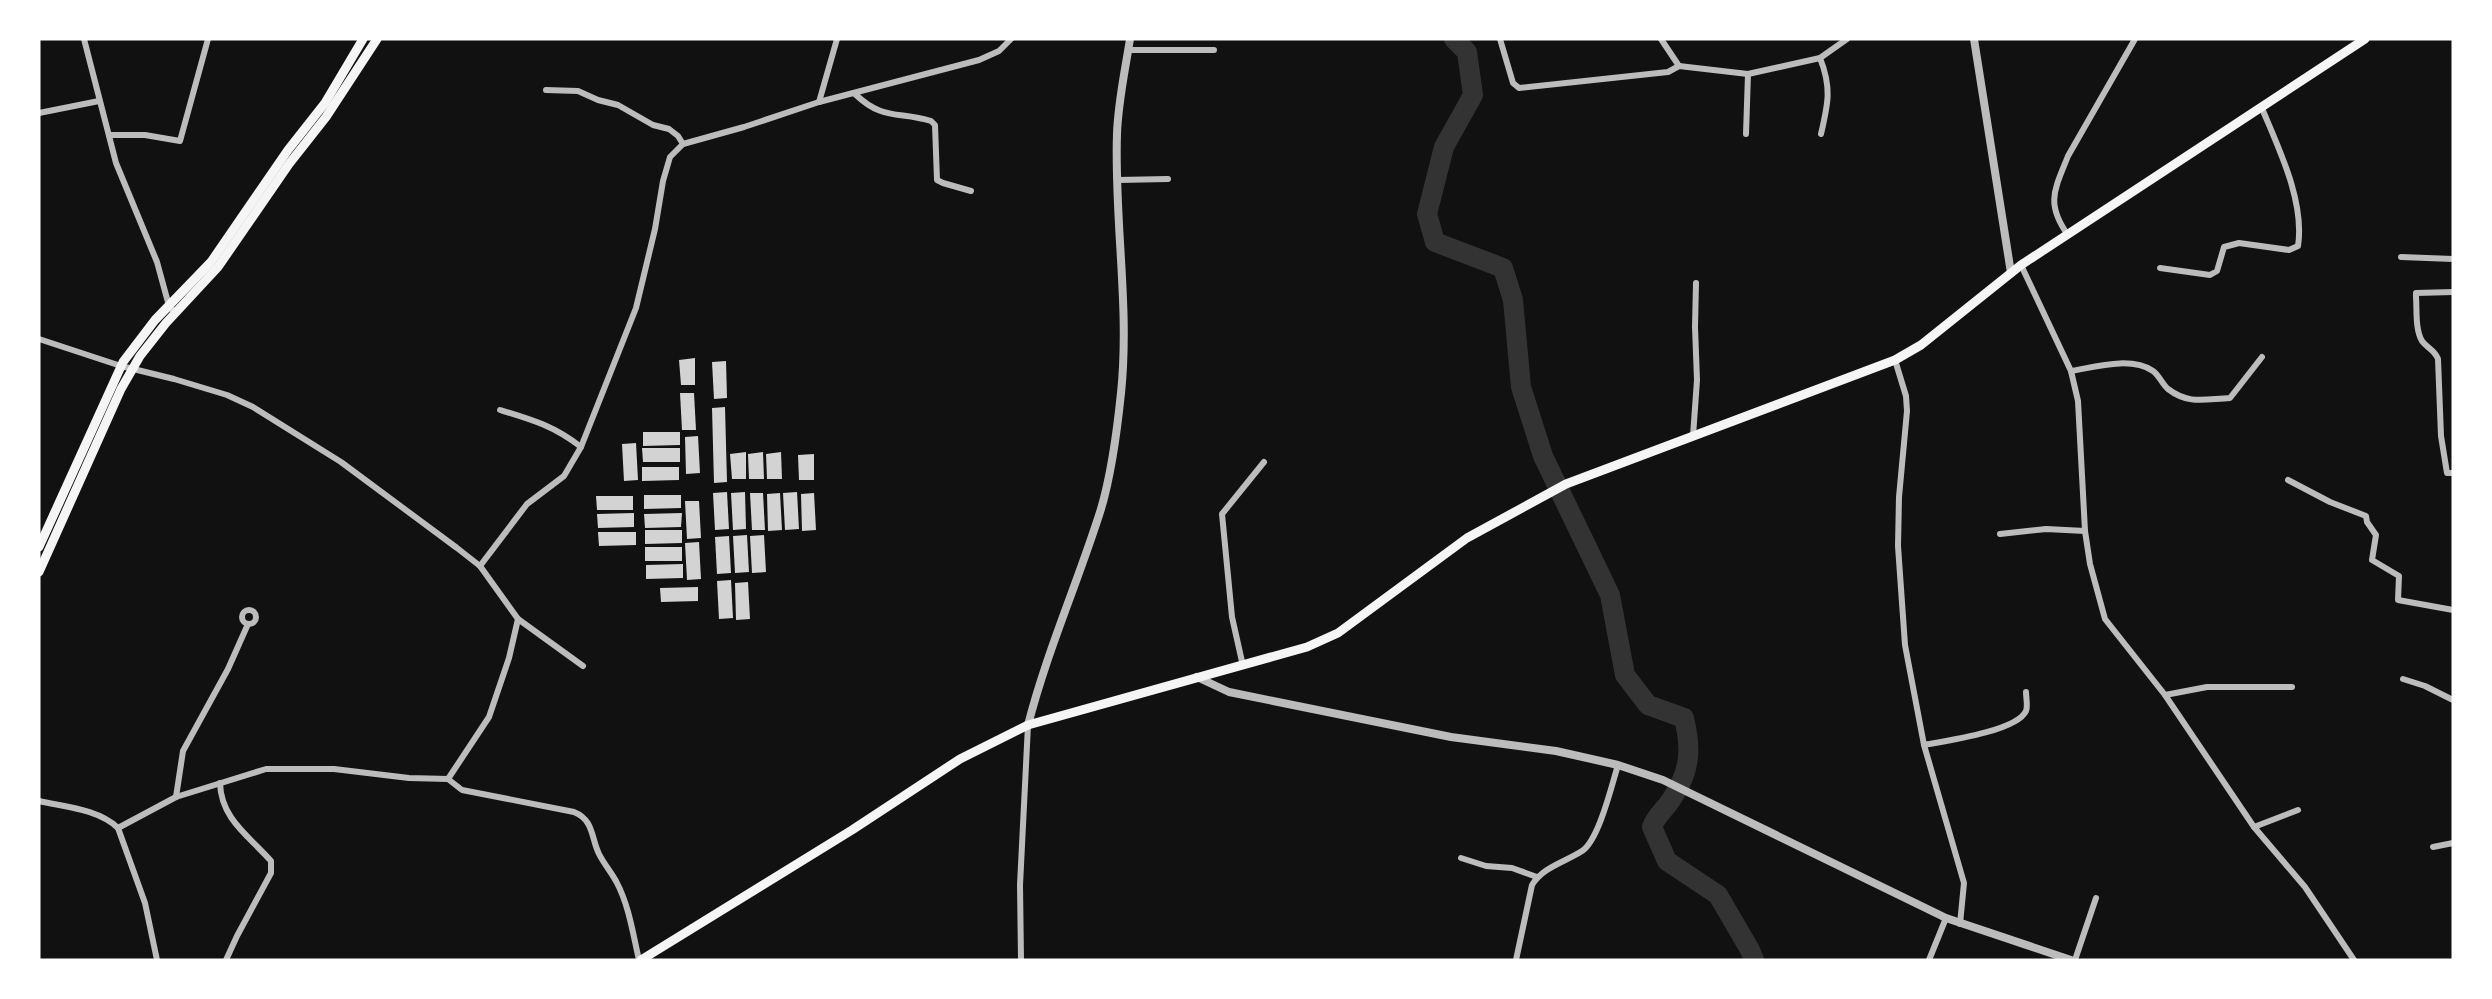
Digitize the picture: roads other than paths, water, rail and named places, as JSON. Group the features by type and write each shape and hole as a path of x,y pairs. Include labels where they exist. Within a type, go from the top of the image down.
{"main road":[{"path":"39,572 132,368 172,310 211,262 288,150 325,104 363,39"},
{"path":"39,548 121,366 131,349 218,267 289,164 326,117 376,39"},
{"path":"640,960 852,830 960,759 1028,725 1244,666 1307,646 1338,633 1467,538 1551,491 1895,360 1921,345 2021,265 2365,39"}],"street":[{"path":"84,39 116,163 157,262 172,310"},
{"path":"109,135 145,135 180,141 208,39"},
{"path":"819,102 837,39"},
{"path":"480,566 527,504 564,476 581,447 636,308 670,157 683,144 744,128 819,102 979,60 999,51 1011,39"},
{"path":"1021,960 1020,885 1028,725 1038,685 1101,508 1114,446 1121,390 1124,331 1117,135 1120,94 1130,39"},
{"path":"1500,39 1513,82 1519,88 1668,72 1679,66 1748,74 1820,58 1847,39"},
{"path":"1661,39 1679,66"},
{"path":"1974,39 2011,273"},
{"path":"2068,235 2056,218 2053,199 2061,172 2135,39"},
{"path":"1128,50 1214,50"},
{"path":"1820,58 1829,94 1821,134"},
{"path":"1746,134 1748,74"},
{"path":"546,90 578,91 598,100 618,105 653,125 669,129 678,136 683,144"},
{"path":"855,94 867,106 881,112 931,121 935,125 937,180 971,191"},
{"path":"39,119 41,112 99,101"},
{"path":"2160,268 2210,275 2217,271 2224,247 2239,243 2289,250 2298,246 2300,237 2293,183 2261,106"},
{"path":"1118,180 1168,179"},
{"path":"2401,257 2453,259"},
{"path":"2021,265 2071,371 2078,401 2085,531 2090,564 2105,619 2164,696 2253,827 2305,887 2354,960"},
{"path":"1693,436 1698,380 1696,283"},
{"path":"2453,291 2416,293 2415,297 2419,334 2424,344 2436,354 2438,359 2441,436 2447,473 2453,473"},
{"path":"39,339 121,366 227,395 253,407 341,462 480,566 518,619 583,666"},
{"path":"2071,371 2118,364 2138,366 2153,371 2167,388 2187,400 2230,398 2262,357"},
{"path":"1895,360 1905,390 1907,411 1899,497 1898,546 1905,645 1924,745 1964,883 1960,924"},
{"path":"500,410 542,422 562,432 581,447"},
{"path":"1244,666 1232,617 1222,514 1264,462"},
{"path":"2288,480 2331,502 2366,516 2367,522 2376,535 2372,560 2399,576 2398,600 2453,610"},
{"path":"2000,534 2046,529 2085,531"},
{"path":"448,778 489,717 509,658 518,619"},
{"path":"176,797 183,751 228,669 248,624"},
{"path":"1197,677 1229,692 1450,737 1556,751 1618,765 1662,780 1946,918 2073,960 2096,898"},
{"path":"2403,679 2425,686 2453,700"},
{"path":"2164,696 2207,687 2292,687"},
{"path":"1924,745 1986,731 2020,719 2027,710 2026,692"},
{"path":"1516,960 1532,885 1537,877 1585,850 1599,824 1618,765"},
{"path":"118,828 176,797 266,769 334,769 410,778 448,778 462,790 574,812 584,816 590,826 598,853 617,883 628,912 640,960"},
{"path":"220,783 224,807 233,821 271,861 271,873 226,960"},
{"path":"39,801 82,810 110,820 118,828 145,903 157,960"},
{"path":"2253,827 2298,810"},
{"path":"2433,848 2453,843"},
{"path":"1461,858 1486,866 1512,868 1537,877"},
{"path":"1929,960 1946,918"}],"waterway":[{"path":"1454,39 1467,52 1473,95 1444,147 1427,214 1435,242 1503,268 1513,300 1521,387 1543,456 1610,595 1625,675 1648,705 1684,718 1688,741 1686,770 1677,790 1652,827 1667,861 1718,895 1754,960"}]}
